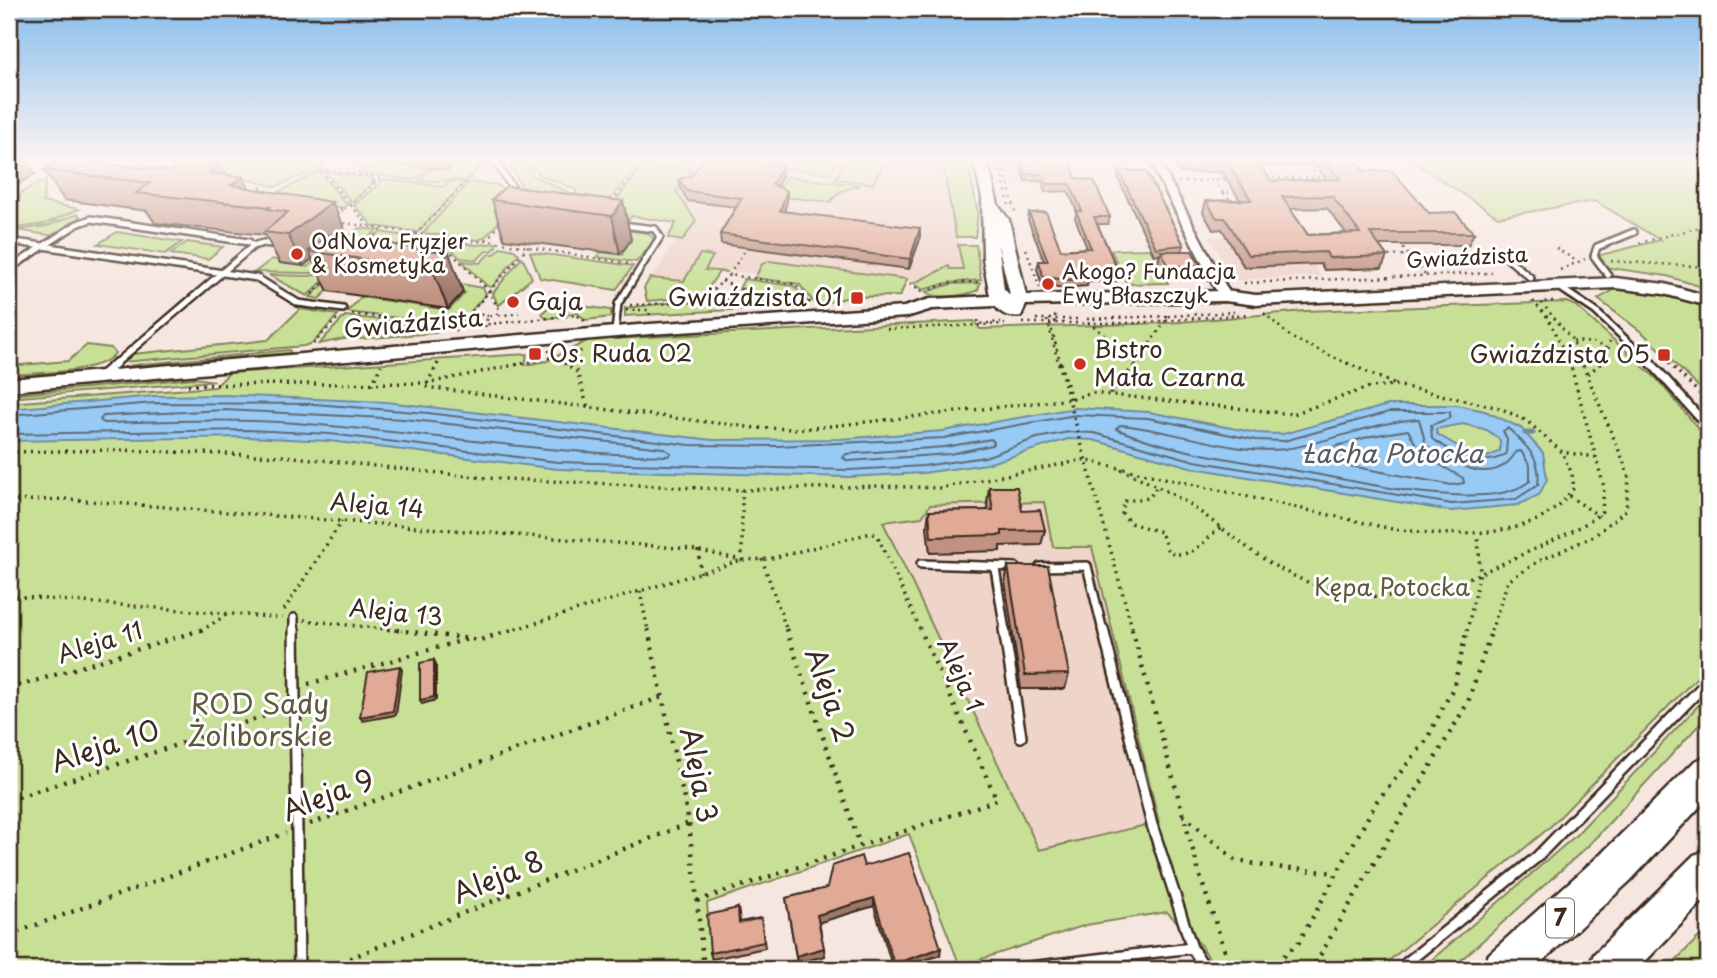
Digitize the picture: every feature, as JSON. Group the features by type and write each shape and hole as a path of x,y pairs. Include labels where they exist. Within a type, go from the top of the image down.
{"highway":[{"name":"7","path":"1504,969 1616,867 1708,773"},
{"path":"1609,969 1708,869"}],"street":[{"path":"990,205 990,250 1000,301 1016,307"},
{"path":"992,205 1001,220 1016,307"},
{"path":"1175,205 1200,257 1231,290"},
{"name":"Gwiaździsta","path":"906,312 932,318 1016,307 1096,308 1139,300 1231,290 1605,272 1658,280 1708,296"},
{"path":"1526,275 1557,286"},
{"name":"Gwiaździsta","path":"1231,290 1256,300 1557,286 1639,285 1708,301"},
{"name":"Gwiaździsta","path":"9,385 441,340 906,312 929,304 1000,301"}],"lane":[{"path":"9,269 77,224 91,219 236,239 249,242 253,246"},
{"path":"615,331 617,308 660,237 655,229 618,224"},
{"path":"1605,272 1595,259 1597,247 1634,232"},
{"path":"9,241 257,278 301,304 343,309"},
{"path":"101,376 253,246 263,243 284,246"},
{"path":"1507,258 1526,275"},
{"path":"1557,286 1581,299 1674,387 1708,427"},
{"path":"921,564 1020,567"},
{"path":"1032,567 1087,566 1152,825 1192,948 1206,969"},
{"path":"995,568 1021,737"},
{"path":"293,618 299,969"},
{"path":"1399,969 1537,857 1708,681"},
{"path":"1012,969 1192,948"}],"path":[{"path":"371,227 351,205 331,221 382,229 475,242 486,240 526,249 642,265"},
{"path":"394,256 447,205"},
{"path":"608,208 611,205"},
{"path":"324,206 344,209"},
{"path":"486,240 513,209 525,206"},
{"path":"1324,208 1327,212 1339,212"},
{"path":"1637,244 1708,225"},
{"path":"364,245 382,229"},
{"path":"437,237 489,294 499,309 496,316"},
{"path":"1394,237 1426,276"},
{"path":"531,243 458,331 446,333 441,340 425,387 677,418 706,427 804,429 1069,399 1081,395 1110,394 1293,414 1370,387 1396,385"},
{"path":"1556,248 1578,262"},
{"path":"594,258 599,252"},
{"path":"703,300 729,275 744,252"},
{"path":"1370,256 1408,255"},
{"path":"1308,969 1315,964 1468,702 1508,581 1539,561 1594,536 1626,510 1629,479 1588,373 1573,341 1541,302 1578,262 1586,259"},
{"path":"1595,259 1708,267"},
{"path":"1557,286 1605,272"},
{"path":"729,275 794,284 813,307"},
{"path":"1231,290 1426,276 1526,275"},
{"path":"301,304 328,278"},
{"path":"722,281 738,291 745,291"},
{"path":"922,292 949,283 983,281"},
{"path":"910,284 932,298"},
{"path":"724,302 738,291"},
{"path":"617,308 655,302 724,302 806,297"},
{"path":"1116,466 1174,495 1290,573 1364,597 1383,599 1430,592 1480,572 1599,516 1606,500 1556,327 1530,298"},
{"path":"1231,969 1182,813 1068,405 1069,399 1050,323 1056,321 1055,316 1081,319 1250,310"},
{"path":"9,452 118,450 284,456 485,478 742,490 878,486 939,488 1084,460 1392,529 1442,536 1478,534 1522,525 1542,517 1569,496 1574,488 1572,474 1562,453 1538,429 1514,414 1396,385 1292,338 1263,312"},
{"path":"473,313 481,317 520,313"},
{"path":"485,327 488,316"},
{"path":"503,325 505,316"},
{"path":"1110,394 1147,351 1169,316"},
{"path":"877,329 968,327 1046,318 1069,399"},
{"path":"1081,319 1138,362"},
{"path":"431,324 441,340"},
{"path":"1588,373 1605,359 1611,336"},
{"path":"1573,341 1594,343 1609,350"},
{"path":"175,386 428,383 597,347"},
{"path":"539,350 549,349 550,358"},
{"path":"1123,351 1147,351"},
{"path":"550,358 574,366 588,408"},
{"path":"372,385 384,360"},
{"path":"1562,453 1595,457"},
{"path":"1156,488 1149,498 1124,501 1122,513 1130,523 1161,532 1168,552 1185,555 1199,551 1220,528"},
{"path":"742,490 742,560"},
{"path":"1569,496 1599,516"},
{"name":"Aleja 14","path":"9,501 64,499 342,521 698,550 742,560"},
{"path":"279,618 342,521"},
{"name":"Aleja 1","path":"769,559 871,533 877,535 997,800 860,845"},
{"path":"1270,969 1299,942 1377,802 1426,741 1454,686 1480,572 1478,534"},
{"path":"698,550 701,573"},
{"name":"Aleja 2","path":"761,559 860,845"},
{"name":"Aleja 13","path":"9,596 293,618 480,640 742,560 769,559"},
{"name":"Aleja 3","path":"640,591 689,823 704,969"},
{"name":"Aleja 11","path":"9,690 202,631 228,614"},
{"name":"Aleja 10","path":"9,800 295,703 309,682 470,639"},
{"name":"Aleja 9","path":"9,935 662,697"},
{"path":"1182,813 1234,859 1265,866 1338,873"},
{"name":"Aleja 8","path":"323,969 689,823"},
{"path":"697,901 860,845"}],"shaded area":[{"path":"672,205 952,205 967,279 860,284 692,268 684,281 652,278 690,219"},
{"path":"1295,235 1321,276 1234,280 1209,237"},
{"path":"1044,502 1092,547 1160,822 1039,851 883,522 922,517 930,505"}],"green space":[{"path":"18,205 57,205 79,209 45,224 10,229"},
{"path":"327,205 347,205 344,208"},
{"path":"354,205 444,205 418,232 373,226"},
{"path":"449,205 511,205 513,208 484,238 478,240 423,233"},
{"path":"613,205 685,205 696,221 682,241 668,238 676,223 632,216 626,223 611,207"},
{"path":"950,205 976,205 975,237 956,237"},
{"path":"1479,205 1573,205 1498,217"},
{"path":"1601,205 1708,205 1708,289 1667,276 1604,267 1597,256 1660,240"},
{"path":"77,214 79,219 54,236 17,230 47,226"},
{"path":"558,221 648,233 655,240 636,262 597,257 601,252 622,255 631,239"},
{"path":"359,228 377,230 336,269 310,273 255,272 272,259 307,267 327,249 334,250"},
{"path":"117,232 182,242 165,254 98,244"},
{"path":"380,232 413,237 375,273 345,274 319,299 310,297"},
{"path":"452,241 476,245 496,243 496,247 492,251 486,251 477,260 460,258 447,245"},
{"path":"187,242 223,247 208,259 171,254"},
{"path":"958,245 976,245 981,280 947,283 923,290 914,283 949,266 950,269 963,269"},
{"path":"501,247 519,254 492,287 487,286 462,261 480,263"},
{"path":"1150,249 1168,283 1127,284 1111,250"},
{"path":"530,252 633,266 616,290 540,278"},
{"path":"700,254 713,256 705,270 728,272 719,272 703,296 647,301 644,288 650,278 684,281"},
{"path":"522,257 532,278 498,306 493,293"},
{"path":"769,261 907,279 900,296 850,297 816,305 799,284 755,278 762,264"},
{"path":"333,272 307,296 269,275 309,276"},
{"path":"744,279 794,286 802,296 735,299 737,295 750,293 750,288 739,289"},
{"path":"455,283 483,288 486,294 459,325 347,312 361,297 449,310 465,293 449,290"},
{"path":"980,283 978,290 966,294 937,296 926,292 951,284"},
{"path":"1612,288 1646,290 1708,306 1708,396 1644,334 1598,299 1612,291"},
{"path":"804,298 809,303 805,306 625,316 625,308 695,300 726,303"},
{"path":"555,302 611,310 611,317 586,320 577,313 546,319 542,313"},
{"path":"1566,302 1576,306 1657,379 1708,440 1708,666 1550,827 1379,969 1216,969 1200,944 1167,912 1086,925 960,966 909,834 707,903 712,969 9,969 9,403 215,387 229,373 527,354 525,365 547,361 589,340 974,321 980,329 1168,323 1305,311","holes":["1044,502 1053,547 1092,547 1159,822 1039,850 883,522 922,517 930,505"]},
{"path":"300,309 338,315 313,343 304,346 123,362 133,354 268,340"},
{"path":"345,316 431,325 436,333 359,339 359,336 319,344"},
{"path":"87,345 111,348 115,353 108,360 83,368 9,375 9,366 68,361"},
{"path":"289,350 291,353 124,367 133,365"},
{"path":"194,378 215,381 9,398 9,395"},
{"path":"1708,695 1708,715 1588,846 1451,969 1421,969 1574,837"},
{"path":"1708,928 1708,969 1667,969"}],"water":[{"name":"Łacha Potocka","path":"225,395 386,402 713,440 840,439 943,431 1075,408 1149,412 1257,433 1283,434 1388,405 1457,405 1485,411 1521,428 1543,453 1547,479 1539,495 1518,505 1451,511 1194,468 1093,440 1068,439 987,464 923,473 849,477 558,469 329,441 248,437 9,441 9,409 154,396","holes":["1463,424 1487,430 1500,440 1500,451 1488,457 1468,452 1437,434 1436,429"]}],"building":[{"path":"247,205 328,205 288,235 264,232 288,212 267,209 270,207"},
{"path":"527,205 620,205 612,216"},
{"path":"738,205 782,205 780,211 920,228 910,259 720,234"},
{"path":"1079,205 1105,205 1110,217 1094,217 1119,273 1064,280 1043,276 1039,261 1048,261 1029,213 1046,212 1061,250 1091,248 1076,211 1082,211"},
{"path":"1135,205 1163,205 1184,245 1156,248"},
{"path":"1208,205 1287,205 1308,235 1360,233 1339,205 1422,205 1429,213 1455,212 1474,233 1370,233 1387,256 1329,258 1326,252 1248,255 1225,218 1217,218"},
{"path":"327,235 449,253 433,270 309,251"},
{"path":"1161,251 1192,251 1200,265 1169,267"},
{"path":"989,487 1017,487 1022,511 1040,510 1045,530 1002,531 1002,535 931,537 929,511 993,510"},
{"path":"1008,566 1048,566 1069,674 1025,675"},
{"path":"434,660 434,697 420,700 420,663"},
{"path":"400,666 393,711 360,717 368,672"},
{"path":"909,853 941,948 894,964 874,898 817,915 824,948 796,956 786,898 827,888 832,866 861,856 864,866"},
{"path":"738,908 739,923 761,918 764,942 710,953 707,915"},
{"path":"1065,964 1068,969 1053,969"}],"waterway":[{"path":"1525,433 1533,433"}],"place":[{"name":"OdNova Fryzjer & Kosmetyka","path":"297,254"},
{"name":"Akogo? Fundacja Ewy Błaszczyk","path":"1048,284"},
{"name":"Gwiaździsta 01","path":"857,298"},
{"name":"Gaja","path":"513,302"},
{"name":"Os. Ruda 02","path":"535,354"},
{"name":"Gwiaździsta 05","path":"1664,355"},
{"name":"Bistro Mała Czarna","path":"1080,364"}],"park label":[{"name":"Kępa Potocka","path":"1392,588"},
{"name":"ROD Sady Żoliborskie","path":"260,720"}]}
